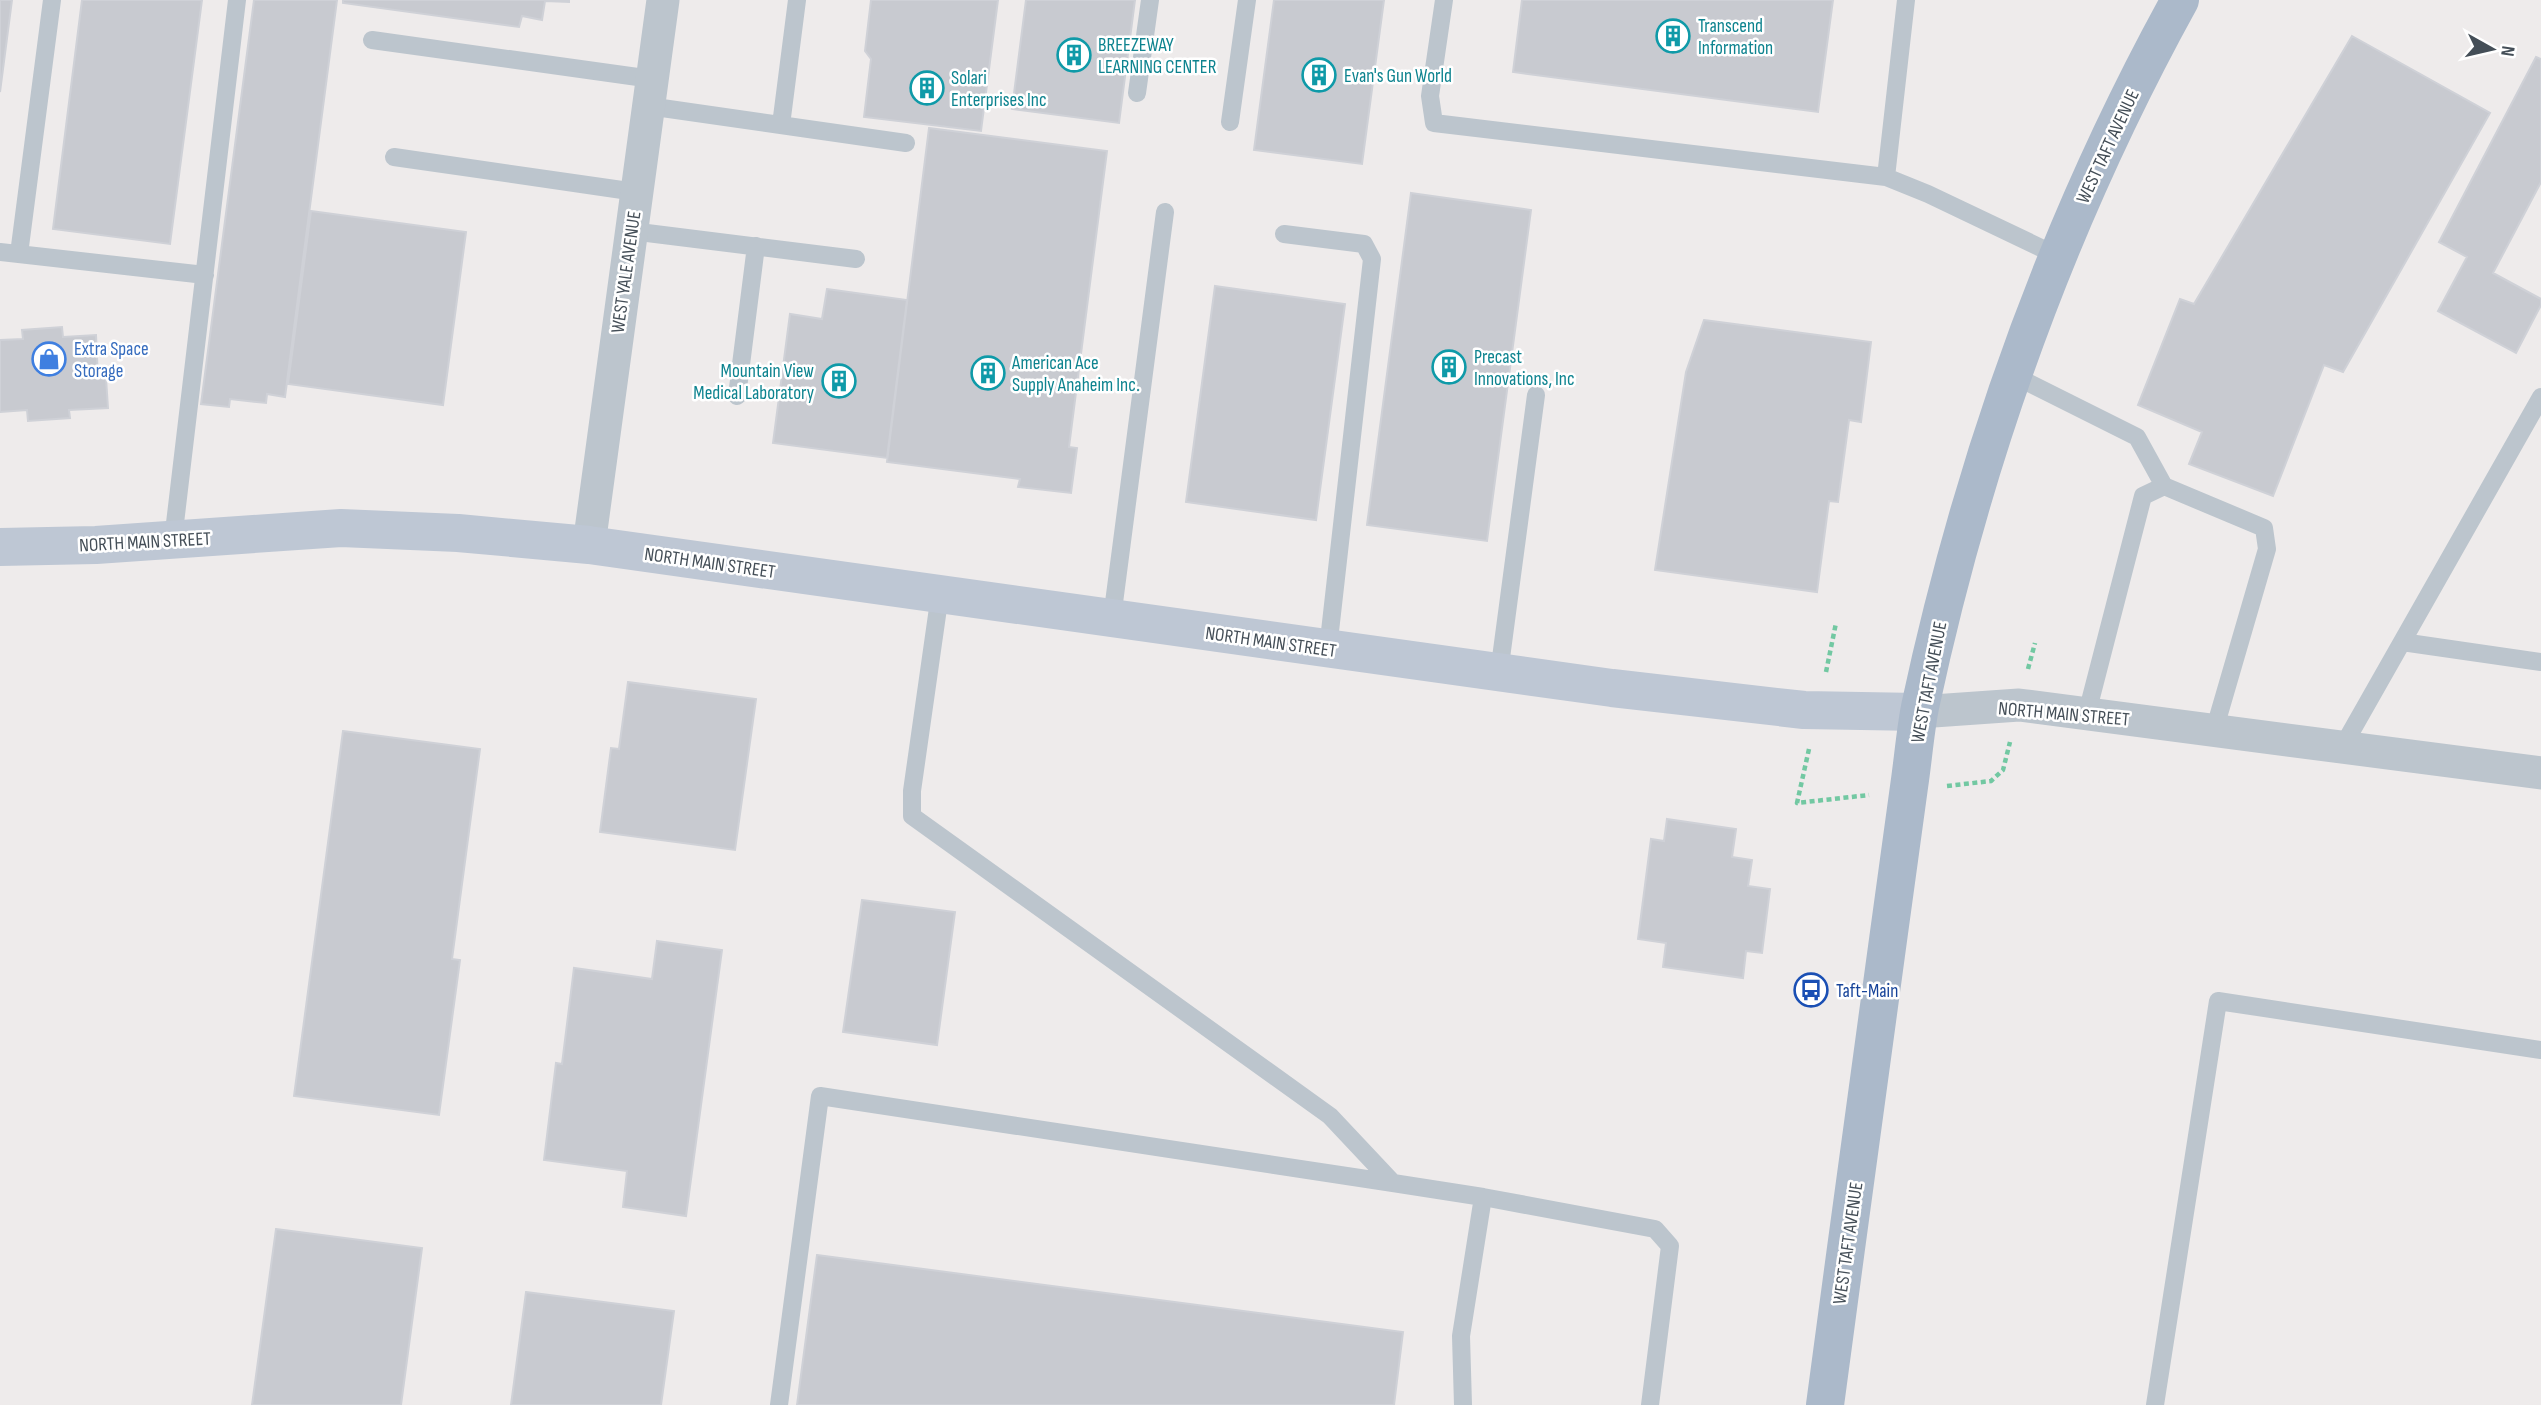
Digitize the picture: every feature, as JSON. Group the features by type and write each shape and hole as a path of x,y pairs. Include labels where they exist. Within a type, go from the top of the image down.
{"main road":[{"name":"WEST TAFT AVENUE","path":"1825,1405 1919,712 1959,546 1977,479 2012,375 2058,256 2126,102 2180,0"},
{"name":"NORTH MAIN STREET","path":"0,547 96,545 341,528 458,533 589,545 1499,673 1804,710 1919,712"}],"street":[{"name":"WEST YALE AVENUE","path":"589,545 663,0"},
{"name":"NORTH MAIN STREET","path":"1919,712 2013,705 2541,773"}],"lane":[{"path":"19,254 52,0"},
{"path":"173,540 237,0"},
{"path":"781,125 797,0"},
{"path":"1138,93 1150,0"},
{"path":"1230,122 1247,0"},
{"path":"1444,0 1430,96 1434,124 1886,177 2058,256"},
{"path":"1886,177 1906,0"},
{"path":"372,40 650,92 781,125 906,144"},
{"path":"394,157 636,192"},
{"path":"1112,618 1165,212"},
{"path":"631,231 856,259"},
{"path":"1284,234 1364,244 1372,259 1328,649"},
{"path":"737,396 755,246"},
{"path":"0,251 205,275"},
{"path":"2012,375 2137,437 2164,486 2264,528 2267,549 2214,731"},
{"path":"1499,673 1536,395"},
{"path":"2343,746 2541,397"},
{"path":"2087,713 2143,496 2164,486"},
{"path":"940,594 912,791 912,816 1330,1116 1393,1183"},
{"path":"2402,642 2541,662"},
{"path":"2155,1405 2218,1001 2541,1050"},
{"path":"779,1405 820,1097 1483,1197 1656,1229 1670,1247 1650,1405"},
{"path":"1463,1405 1461,1336 1483,1197"}],"building":[{"path":"0,0 12,0 0,92"},
{"path":"82,0 202,0 170,244 53,229"},
{"path":"254,0 337,0 285,397 267,394 266,403 230,399 229,407 201,404"},
{"path":"343,0 569,0 569,2 545,1 542,20 522,16 519,27 343,3"},
{"name":"Solari Enterprises Inc","path":"871,0 998,0 981,131 864,117 871,59 865,51"},
{"name":"BREEZEWAY LEARNING CENTER","path":"1026,0 1135,0 1119,123 1012,109"},
{"name":"Evan's Gun World","path":"1274,0 1384,0 1362,164 1254,150"},
{"name":"Transcend Information","path":"1522,0 1833,0 1818,112 1513,72"},
{"path":"2352,36 2490,113 2343,372 2324,365 2273,496 2189,464 2202,432 2138,405 2180,299 2194,304"},
{"path":"2536,57 2541,59 2541,182 2493,273 2541,299 2541,305 2516,353 2438,311 2467,257 2439,242"},
{"name":"American Ace Supply Anaheim Inc.","path":"929,128 1107,151 1069,447 1077,448 1071,493 1018,487 1020,479 887,462"},
{"name":"Precast Innovations, Inc","path":"1411,193 1531,210 1487,541 1367,525"},
{"path":"311,211 466,232 443,405 288,384"},
{"path":"1215,286 1345,304 1316,520 1186,502"},
{"name":"Mountain View Medical Laboratory","path":"827,289 907,300 887,458 773,443 790,314 822,319"},
{"path":"1704,320 1871,342 1861,422 1849,420 1838,502 1829,501 1817,592 1655,570 1686,372"},
{"name":"Extra Space Storage","path":"62,327 63,337 96,335 98,379 106,378 108,408 69,410 70,418 28,421 27,410 0,412 0,340 23,339 22,330"},
{"path":"628,682 756,699 735,850 600,832 611,748 619,749"},
{"path":"343,731 480,749 452,959 460,960 439,1115 294,1096"},
{"path":"1667,819 1736,829 1732,857 1752,860 1748,886 1770,889 1762,953 1746,951 1743,978 1663,967 1666,943 1638,939 1651,839 1664,841"},
{"path":"862,900 955,912 937,1045 843,1032"},
{"path":"657,941 722,950 686,1216 623,1207 627,1171 544,1160 556,1063 562,1064 574,968 652,979"},
{"path":"276,1229 422,1248 401,1405 252,1405"},
{"path":"817,1255 1403,1332 1394,1405 797,1405"},
{"path":"526,1292 674,1311 661,1405 511,1405"}],"place":[{"name":"Transcend Information","path":"1673,36"},
{"name":"BREEZEWAY LEARNING CENTER","path":"1074,55"},
{"name":"Evan's Gun World","path":"1319,75"},
{"name":"Solari Enterprises Inc","path":"927,88"},
{"name":"Extra Space Storage","path":"49,359"},
{"name":"Precast Innovations, Inc","path":"1449,367"},
{"name":"American Ace Supply Anaheim Inc.","path":"988,373"},
{"name":"Mountain View Medical Laboratory","path":"839,381"},
{"name":"Taft-Main","path":"1811,990"}]}
